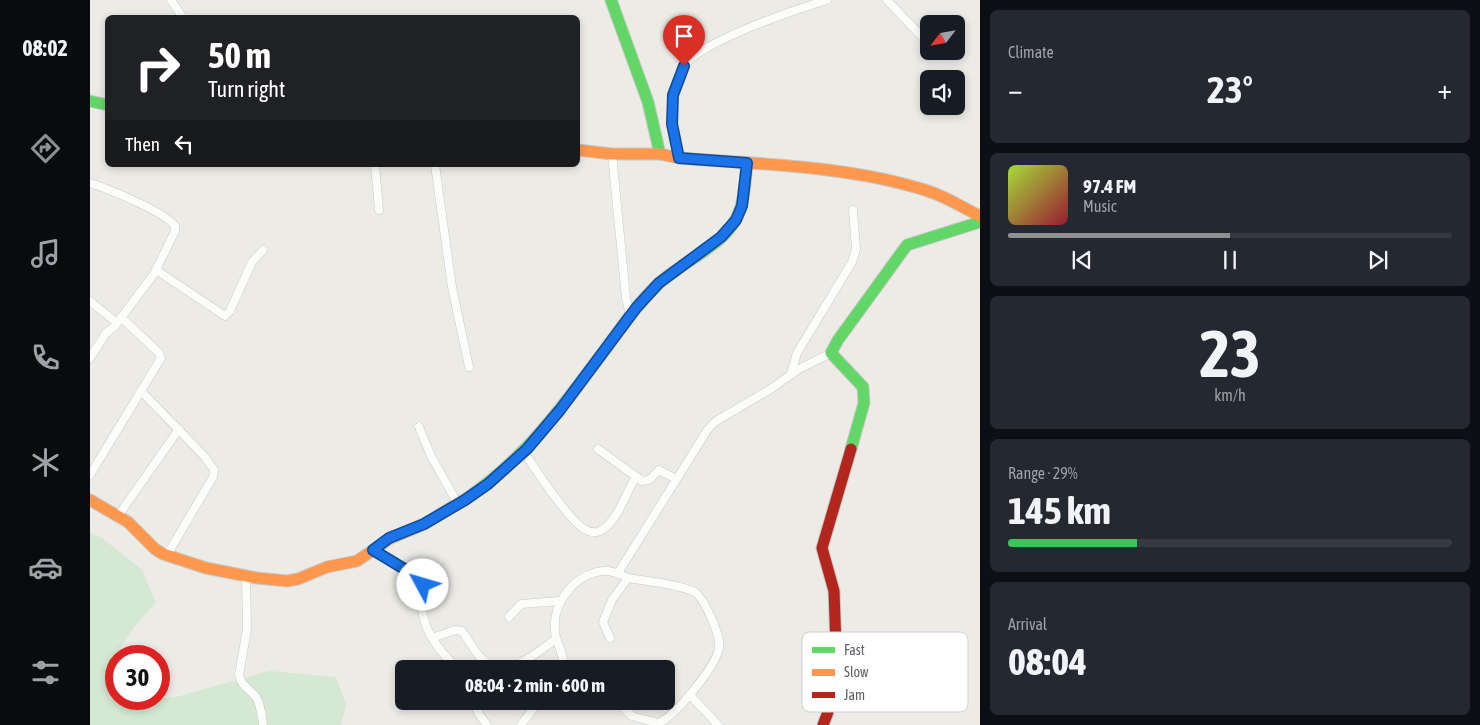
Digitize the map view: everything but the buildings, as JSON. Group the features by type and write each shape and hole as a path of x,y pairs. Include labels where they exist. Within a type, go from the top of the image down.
{"main road":[{"path":"611,0 648,102 660,154"},
{"path":"90,101 105,104"},
{"path":"580,150 612,154 660,154 679,158 798,167 840,173 923,189 980,216"},
{"path":"90,500 118,516 137,530 155,549 206,568 246,576 292,580 327,567 357,561 389,538 424,524 458,504 488,484 524,452 560,410 630,316 659,283 721,237 736,220 742,206 747,163"},
{"path":"835,632 834,591 822,548 864,403 863,387 831,353 838,340 907,245 980,222"},
{"path":"822,725 828,712"}],"street":[{"path":"171,0 181,15"},
{"path":"679,158 672,124 673,95 684,66 709,46 801,8 827,0"},
{"path":"887,0 920,35"},
{"path":"612,154 626,298 630,316"},
{"path":"375,167 379,210"},
{"path":"435,167 452,287 469,367"},
{"path":"90,184 106,188 172,221 176,226 156,270 119,320 106,333 90,358"},
{"path":"790,374 796,352 852,262 856,249 853,210"},
{"path":"156,270 225,316 230,311 252,262 262,250"},
{"path":"90,301 119,320 161,356 161,360 142,392 90,475"},
{"path":"618,573 676,479 716,421 790,374 831,353"},
{"path":"142,392 179,428 214,470 213,476 167,555"},
{"path":"420,427 431,456 458,504"},
{"path":"118,516 179,428"},
{"path":"598,448 636,477 646,481 662,470 676,479"},
{"path":"524,452 548,488 587,531 598,532 605,527 622,507 636,477"},
{"path":"373,550 423,581 422,610 432,638 448,660"},
{"path":"562,660 563,656 556,639 555,620 560,601 566,592 585,577 604,571 618,573 628,578 690,589 701,599 714,624 719,648 714,662 690,695 675,709"},
{"path":"246,576 247,630 239,675 240,682 255,695 263,725"},
{"path":"610,638 603,622 612,600 628,578"},
{"path":"510,617 519,604 560,601"},
{"path":"432,638 459,630 486,663 498,667 518,665 556,639"},
{"path":"690,695 718,725"},
{"path":"477,710 487,725"},
{"path":"521,725 532,710"},
{"path":"626,710 632,716 658,723 674,710"}],"green space":[{"path":"90,533 102,538 141,569 156,602 134,627 122,645 105,645 105,710 170,710 170,697 269,671 336,677 346,705 341,725 90,725"}],"traffic: fast":[{"path":"611,0 648,102 660,154"},
{"path":"90,101 105,104"},
{"path":"467,498 506,467 556,414 628,318 650,292 667,276 711,246 730,229 741,206 747,163"},
{"path":"851,449 864,403 863,387 831,353 838,340 907,245 980,222"}],"traffic: slow":[{"path":"580,150 612,154 660,154 679,158 773,164 868,176 935,193 980,216"},
{"path":"90,500 128,522 155,549 163,554 206,568 257,578 287,581 298,579 327,567 357,561 389,539 424,524 467,498"}],"traffic: jam":[{"path":"835,632 834,591 822,548 851,449"},
{"path":"823,725 828,712"}],"route":[{"path":"423,585 423,581 417,576 373,550 389,538 424,524 465,500 510,466 541,435 636,308 659,283 684,262 721,237 736,220 742,206 747,163 679,158 672,124 673,95 684,66"}]}
